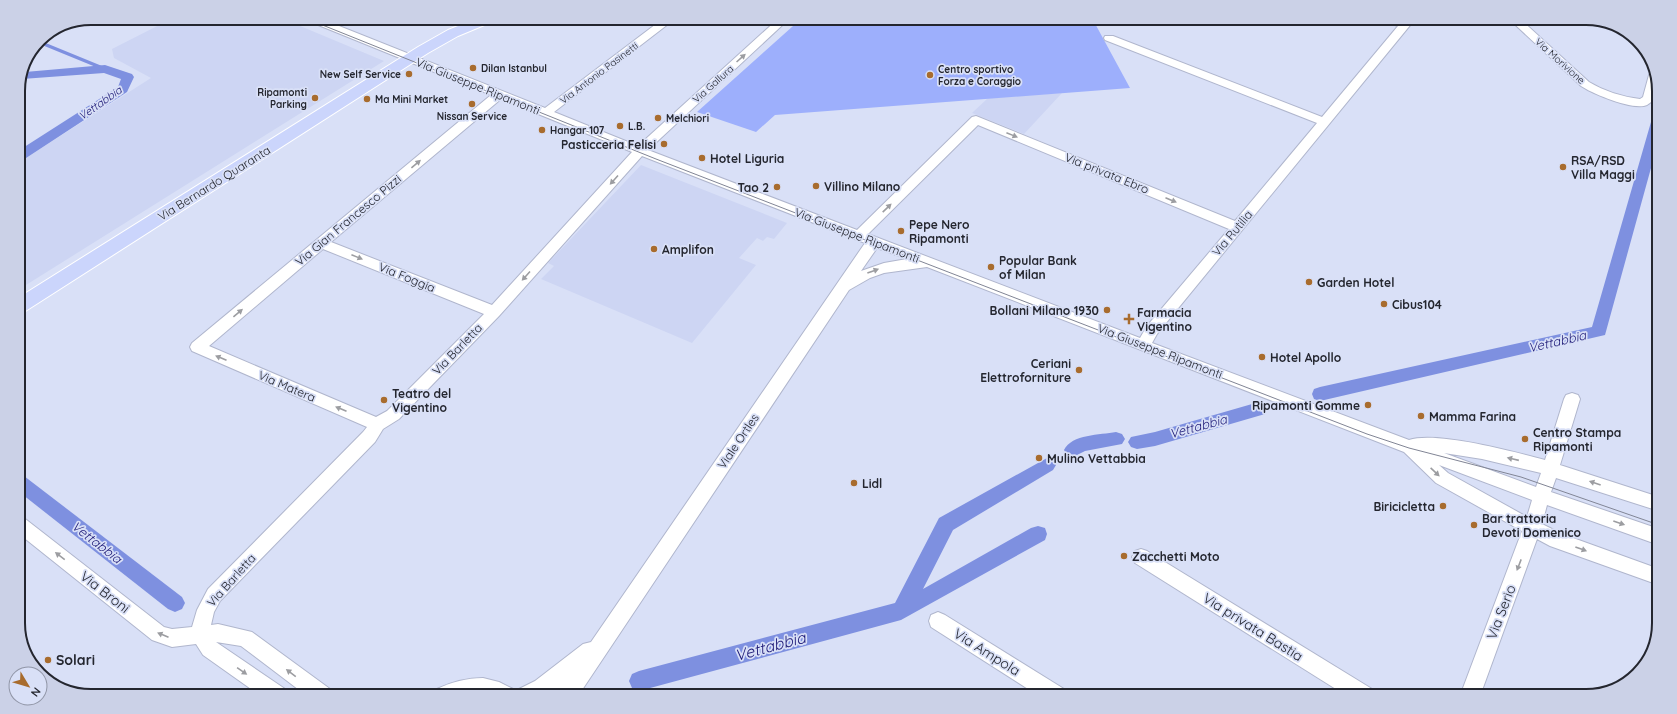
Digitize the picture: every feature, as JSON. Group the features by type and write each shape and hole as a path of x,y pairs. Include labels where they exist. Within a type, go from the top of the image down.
{"main road":[{"name":"Via Bernardo Quaranta","path":"25,303 410,58 453,33 472,25"}],"street":[{"name":"Via Giuseppe Ripamonti","path":"328,25 640,151 1347,424 1542,496 1652,535"},
{"name":"Via Antonio Pasinetti","path":"546,113 662,25"},
{"name":"Via Gallura","path":"640,151 777,25"},
{"name":"Via Rutilia","path":"1144,345 1152,330 1405,25"},
{"name":"Via Morivione","path":"1521,25 1585,84 1593,89 1636,102 1642,102 1648,99 1652,84"},
{"path":"1109,38 1324,122"},
{"name":"Via Gian Francesco Pizzi","path":"197,347 500,94"},
{"name":"Via privata Ebro","path":"859,235 976,120 1237,227"},
{"name":"Via Barletta","path":"201,635 202,617 206,607 214,595 369,438 377,424 393,415 494,312 640,151"},
{"name":"Viale Ortles","path":"569,689 575,683 874,241"},
{"name":"Via Foggia","path":"321,243 494,312"},
{"path":"840,290 854,280 875,270 899,264 931,263"},
{"name":"Via Matera","path":"197,347 377,424"},
{"path":"1532,528 1572,399"},
{"name":"Via Giuseppe Ripamonti","path":"1407,445 1433,444 1472,449 1551,469 1652,502"},
{"name":"Via Giuseppe Ripamonti","path":"1407,445 1442,478 1532,528 1556,540 1652,574"},
{"name":"Via Serio","path":"1473,689 1532,528"},
{"name":"Via Broni","path":"25,529 159,634 172,638 218,633 245,638 314,689"},
{"name":"Via privata Bastia","path":"1142,557 1354,689"},
{"name":"Via Ampola","path":"938,621 1046,689"},
{"path":"201,635 210,649 268,689"},
{"name":"Viale Ortles","path":"540,689 602,641"},
{"path":"463,689 480,687 489,689"}],"shaded area":[{"path":"159,25 298,25 384,61 25,286 25,159 151,78 114,58 112,49"},
{"name":"Centro sportivo Forza e Coraggio","path":"794,25 1096,25 1130,88 775,115 756,132 697,112"},
{"path":"1062,93 1024,134 972,113 988,98"},
{"name":"Amplifon","path":"641,165 787,223 774,239 767,237 763,241 757,238 739,258 756,265 692,343 541,279 554,266 548,263"}],"waterway":[{"path":"45,44 105,69"},
{"name":"Vettabbia","path":"25,152 123,89 128,77 105,69 27,76"},
{"name":"Vettabbia","path":"1320,394 1599,331 1652,140"},
{"name":"Vettabbia","path":"1137,442 1155,439 1259,409"},
{"name":"Vettabbia","path":"1073,450 1081,445 1116,439"},
{"name":"Vettabbia","path":"901,611 946,524 1047,465"},
{"name":"Vettabbia","path":"25,486 175,603"},
{"name":"Vettabbia","path":"901,611 1038,534"},
{"name":"Vettabbia","path":"639,681 901,611"}],"tram line":[{"path":"322,25 656,159 1367,434 1409,448 1521,477 1652,523"}],"place":[{"name":"Dilan Istanbul","path":"473,68"},
{"name":"New Self Service","path":"409,74"},
{"name":"Centro sportivo Forza e Coraggio","path":"930,75"},
{"name":"Ripamonti Parking","path":"315,98"},
{"name":"Ma Mini Market","path":"367,99"},
{"name":"Nissan Service","path":"472,104"},
{"name":"Melchiori","path":"658,118"},
{"name":"L.B.","path":"620,126"},
{"name":"Hangar 107","path":"542,130"},
{"name":"Pasticceria Felisi","path":"664,144"},
{"name":"Hotel Liguria","path":"702,158"},
{"name":"RSA/RSD Villa Maggi","path":"1563,167"},
{"name":"Villino Milano","path":"816,186"},
{"name":"Tao 2","path":"777,187"},
{"name":"Pepe Nero Ripamonti","path":"901,231"},
{"name":"Amplifon","path":"654,249"},
{"name":"Popular Bank of Milan","path":"991,267"},
{"name":"Garden Hotel","path":"1309,282"},
{"name":"Cibus104","path":"1384,304"},
{"name":"Bollani Milano 1930","path":"1107,310"},
{"name":"Farmacia Vigentino","path":"1129,319"},
{"name":"Hotel Apollo","path":"1262,357"},
{"name":"Ceriani Elettroforniture","path":"1079,370"},
{"name":"Teatro del Vigentino","path":"384,400"},
{"name":"Ripamonti Gomme","path":"1368,405"},
{"name":"Mamma Farina","path":"1421,416"},
{"name":"Centro Stampa Ripamonti","path":"1525,439"},
{"name":"Mulino Vettabbia","path":"1039,458"},
{"name":"Lidl","path":"854,483"},
{"name":"Biricicletta","path":"1443,506"},
{"name":"Bar trattoria Devoti Domenico","path":"1474,525"},
{"name":"Zacchetti Moto","path":"1124,556"},
{"name":"Solari","path":"48,660"}]}
